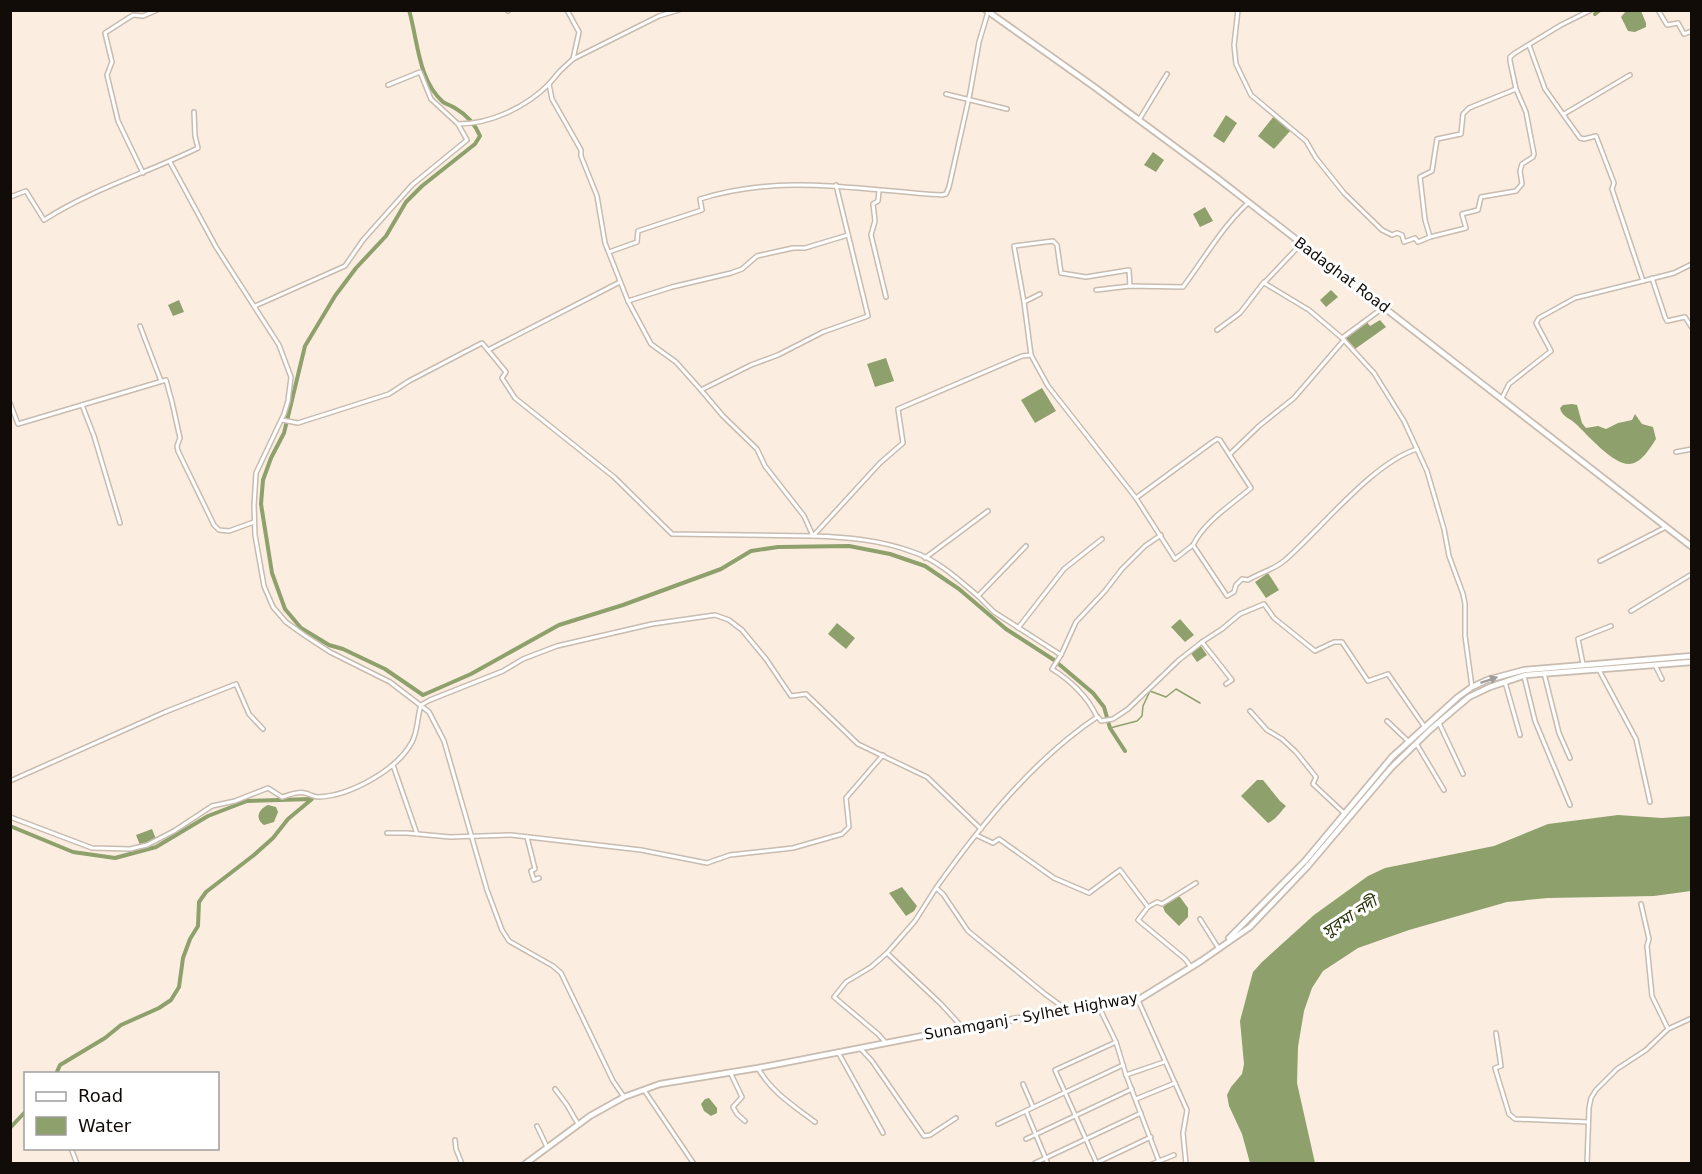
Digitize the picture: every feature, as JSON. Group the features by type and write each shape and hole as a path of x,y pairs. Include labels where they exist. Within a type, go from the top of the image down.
{"main road":[{"name":"Badaghat Road","path":"987,11 1138,120 1301,243 1692,547"},
{"path":"1219,949 1305,861 1408,741 1472,687 1487,680 1524,670 1692,656"},
{"name":"Sunamganj - Sylhet Highway","path":"525,1164 578,1124 624,1097 660,1084 758,1068 963,1028 1138,1000 1250,927 1306,867 1372,789 1416,743 1469,697 1524,676 1692,662"}],"street":[{"path":"143,173 118,121 107,75 112,62 105,33 133,15 143,16 157,10"},
{"path":"567,10 579,32 573,59"},
{"path":"458,124 477,123 519,107 549,84 573,59 659,16 679,10"},
{"path":"1238,10 1234,45 1236,64 1251,95 1306,141 1316,158 1344,193 1382,231 1392,235 1397,233 1402,235 1404,242 1415,238 1418,242 1466,228 1462,214 1478,210 1481,197 1516,190 1522,184 1520,171 1522,164 1534,154 1526,112 1516,89 1510,57 1591,10"},
{"path":"609,252 637,242 638,231 702,210 700,200 707,197 776,184 836,185 933,195 946,194 987,11"},
{"path":"1659,11 1667,25 1678,23 1684,34 1692,31"},
{"path":"1529,44 1545,89 1580,138 1584,140 1596,136 1614,183 1612,189 1643,281"},
{"path":"255,306 345,266 363,240 412,185 467,140 458,124 431,99 420,72 388,85"},
{"path":"1138,120 1167,74"},
{"path":"1564,114 1630,75"},
{"path":"549,84 552,99 581,150 581,156 597,196 605,243 628,301 651,344 676,362 723,416 757,449 765,466 804,516 813,536"},
{"path":"1430,237 1425,220 1420,177 1432,171 1437,138 1461,134 1463,114 1469,108 1516,89"},
{"path":"946,94 1006,109"},
{"path":"10,197 26,191 44,220 95,193 170,162 198,148 194,112"},
{"path":"170,162 216,247 279,345 291,377 288,401 282,420 256,473 254,522 264,586 273,607 286,622 330,652 390,682 429,712 444,741 486,891 502,930 509,941 561,973 613,1081 624,1097"},
{"path":"701,390 824,333 868,316 836,185"},
{"path":"879,190 878,201 873,204 875,221 871,235 886,297"},
{"path":"1096,290 1130,286 1183,287 1220,234 1248,203"},
{"path":"628,301 672,287 731,273 742,269 757,256 793,248 805,248 848,235"},
{"path":"1130,286 1129,270 1086,277 1061,273 1057,245 1053,241 1014,246 1031,355 1047,387 1136,498 1175,559 1193,545 1200,533 1211,522 1251,488 1230,454 1217,439 1136,498"},
{"path":"1216,330 1240,313 1264,282 1301,243"},
{"path":"1502,398 1509,384 1551,351 1536,323 1539,318 1575,298 1674,273 1692,264"},
{"path":"1652,278 1667,321 1685,317 1692,328"},
{"path":"488,350 621,282"},
{"path":"1264,282 1309,310 1343,339 1374,373 1404,422 1417,448 1441,516 1449,556 1463,594 1465,636 1472,687"},
{"path":"1024,302 1040,294"},
{"path":"1230,454 1259,426 1294,398 1343,339 1384,307"},
{"path":"140,326 161,381"},
{"path":"282,420 293,423 330,414 389,394 482,343 506,372 502,378 515,398 614,477 672,534 850,537 915,552 951,574 994,612 1060,656"},
{"path":"813,536 867,476 903,442 898,409 1022,356 1031,355"},
{"path":"10,404 18,424 166,380 180,438 177,446 180,456 214,525 219,530 229,531 254,522"},
{"path":"81,405 86,412 94,435 120,523"},
{"path":"1193,545 1228,596 1234,592 1236,585 1242,579 1248,580 1283,561 1367,482 1399,457 1417,448"},
{"path":"1676,452 1692,448"},
{"path":"925,558 988,511"},
{"path":"1600,561 1666,527"},
{"path":"1161,535 1145,546 1122,569 1076,622 1052,668 1088,702 1101,721 1113,719 1128,709 1179,660 1202,642 1240,614 1264,604 1274,618 1315,651 1334,642 1342,642 1368,681 1388,674 1424,726"},
{"path":"1018,628 1064,569 1102,539"},
{"path":"978,596 1026,546"},
{"path":"1631,611 1692,574"},
{"path":"10,817 92,848 130,849 147,845 174,831 212,806 235,801 268,788 282,797 294,793 305,793 318,797 364,785 393,765 408,749 414,739 422,705 430,700 503,671 523,659 557,646 652,624 715,615 729,620 742,630 766,659 791,696 806,694 858,744 927,777 981,830"},
{"path":"1583,664 1578,639 1611,626"},
{"path":"1202,642 1232,680 1226,684"},
{"path":"1655,665 1662,679"},
{"path":"1599,669 1636,739 1650,801"},
{"path":"1544,673 1559,733 1570,758"},
{"path":"1524,676 1535,721 1570,805"},
{"path":"1505,682 1520,735"},
{"path":"10,781 165,712 236,684 249,714 263,729"},
{"path":"1250,711 1267,730 1282,739 1296,752 1316,777 1313,784 1344,813"},
{"path":"886,1043 834,997 846,982 872,967 887,953 915,921 936,888 976,835 1013,792 1053,751 1098,717"},
{"path":"1387,721 1408,741"},
{"path":"1439,722 1463,774"},
{"path":"1416,743 1444,790"},
{"path":"387,833 450,837 511,835 641,850 707,863 730,855 793,848 842,834 849,827 846,798 884,755"},
{"path":"393,765 417,834"},
{"path":"976,835 993,843 999,840 1054,878 1089,893 1120,870 1148,908"},
{"path":"527,837 535,869 531,871 534,880 539,878"},
{"path":"1191,967 1185,959 1138,920 1148,908 1158,902 1162,904 1196,883"},
{"path":"936,888 943,894 968,931 1069,1011"},
{"path":"1641,904 1649,939 1647,946 1652,996 1668,1029"},
{"path":"1200,919 1219,949"},
{"path":"887,953 963,1028"},
{"path":"1138,1000 1187,1110 1184,1133 1186,1164"},
{"path":"1098,1005 1116,1042 1159,1162"},
{"path":"1587,1164 1588,1122 1591,1098 1596,1090 1617,1069 1646,1050 1668,1029 1692,1018"},
{"path":"1496,1033 1501,1066 1495,1068 1509,1114 1515,1119 1588,1122"},
{"path":"1116,1042 1055,1070 1077,1115 1096,1163 1151,1137"},
{"path":"860,1048 872,1061 919,1132 924,1136 930,1135 956,1118"},
{"path":"838,1052 883,1133"},
{"path":"1126,1075 1165,1062"},
{"path":"998,1124 1123,1065"},
{"path":"758,1068 779,1095 815,1122"},
{"path":"730,1072 742,1097 733,1107 745,1121"},
{"path":"1136,1099 1175,1083"},
{"path":"1023,1084 1033,1107"},
{"path":"555,1089 578,1124"},
{"path":"1026,1139 1132,1089"},
{"path":"644,1090 694,1164"},
{"path":"1026,1111 1048,1164"},
{"path":"1035,1163 1141,1113"},
{"path":"537,1126 547,1147"},
{"path":"455,1140 462,1164"},
{"path":"71,1150 77,1164"},
{"path":"1152,1164 1174,1155"}],"water":[{"path":"1626,11 1641,11 1646,27 1635,32 1628,31 1621,17"},
{"path":"1226,115 1237,123 1224,143 1213,136"},
{"path":"1274,116 1291,130 1274,149 1258,136"},
{"path":"1153,152 1164,160 1156,172 1144,165"},
{"path":"1205,207 1213,221 1200,227 1193,214"},
{"path":"1331,290 1338,297 1326,307 1320,300"},
{"path":"179,300 184,312 173,316 168,305"},
{"path":"1380,320 1386,327 1355,349 1345,337 1367,322 1370,326"},
{"path":"886,358 894,381 875,387 867,364"},
{"path":"1042,388 1056,411 1035,423 1021,400"},
{"path":"1563,405 1577,405 1582,423 1586,428 1598,426 1606,429 1632,420 1635,414 1642,424 1653,427 1656,439 1645,455 1637,461 1629,464 1622,463 1608,454 1562,413 1560,408"},
{"path":"1268,573 1279,590 1266,598 1255,582"},
{"path":"1180,619 1194,635 1185,642 1171,627"},
{"path":"837,623 855,638 846,649 828,634"},
{"path":"1200,645 1207,655 1197,662 1190,652"},
{"path":"1257,780 1263,780 1286,806 1268,823 1241,796"},
{"path":"268,805 276,807 278,812 274,822 264,825 258,817 262,809"},
{"name":"সুরমা নদী","path":"1618,815 1662,818 1691,816 1691,891 1654,896 1548,898 1507,902 1409,930 1358,948 1323,971 1312,988 1304,1011 1298,1047 1297,1083 1315,1163 1250,1163 1227,1095 1242,1074 1244,1064 1240,1021 1253,972 1262,962 1314,915 1368,876 1385,868 1494,846 1548,824"},
{"path":"152,829 156,839 140,845 136,835"},
{"path":"902,887 917,906 906,916 889,893"},
{"path":"1175,896 1180,897 1188,908 1188,917 1179,926 1163,907"},
{"path":"709,1098 717,1108 717,1113 711,1116 704,1111 701,1104"}],"waterway":[{"path":"409,10 428,83 443,102 470,120 480,136 475,144 422,186 406,202 386,236 356,268 335,296 305,346 284,433 263,480 261,504 272,573 285,609 301,628 329,645 343,649 385,669 423,695 471,674 559,625 623,605 721,569 751,551 778,547 849,546 890,554 925,566 959,589 1006,629 1054,660 1093,693 1104,707 1110,728 1125,751"},
{"path":"1595,14 1600,10"},
{"path":"1110,728 1137,721 1142,716 1143,706 1150,691 1166,697 1176,689 1200,703"},
{"path":"10,826 73,852 115,858 156,847 208,816 247,801 312,799 288,819 273,838 254,855 206,892 199,902 198,926 183,958 179,987 171,1000 121,1025 105,1038 60,1065 57,1072"},
{"path":"10,1128 24,1113"}]}
